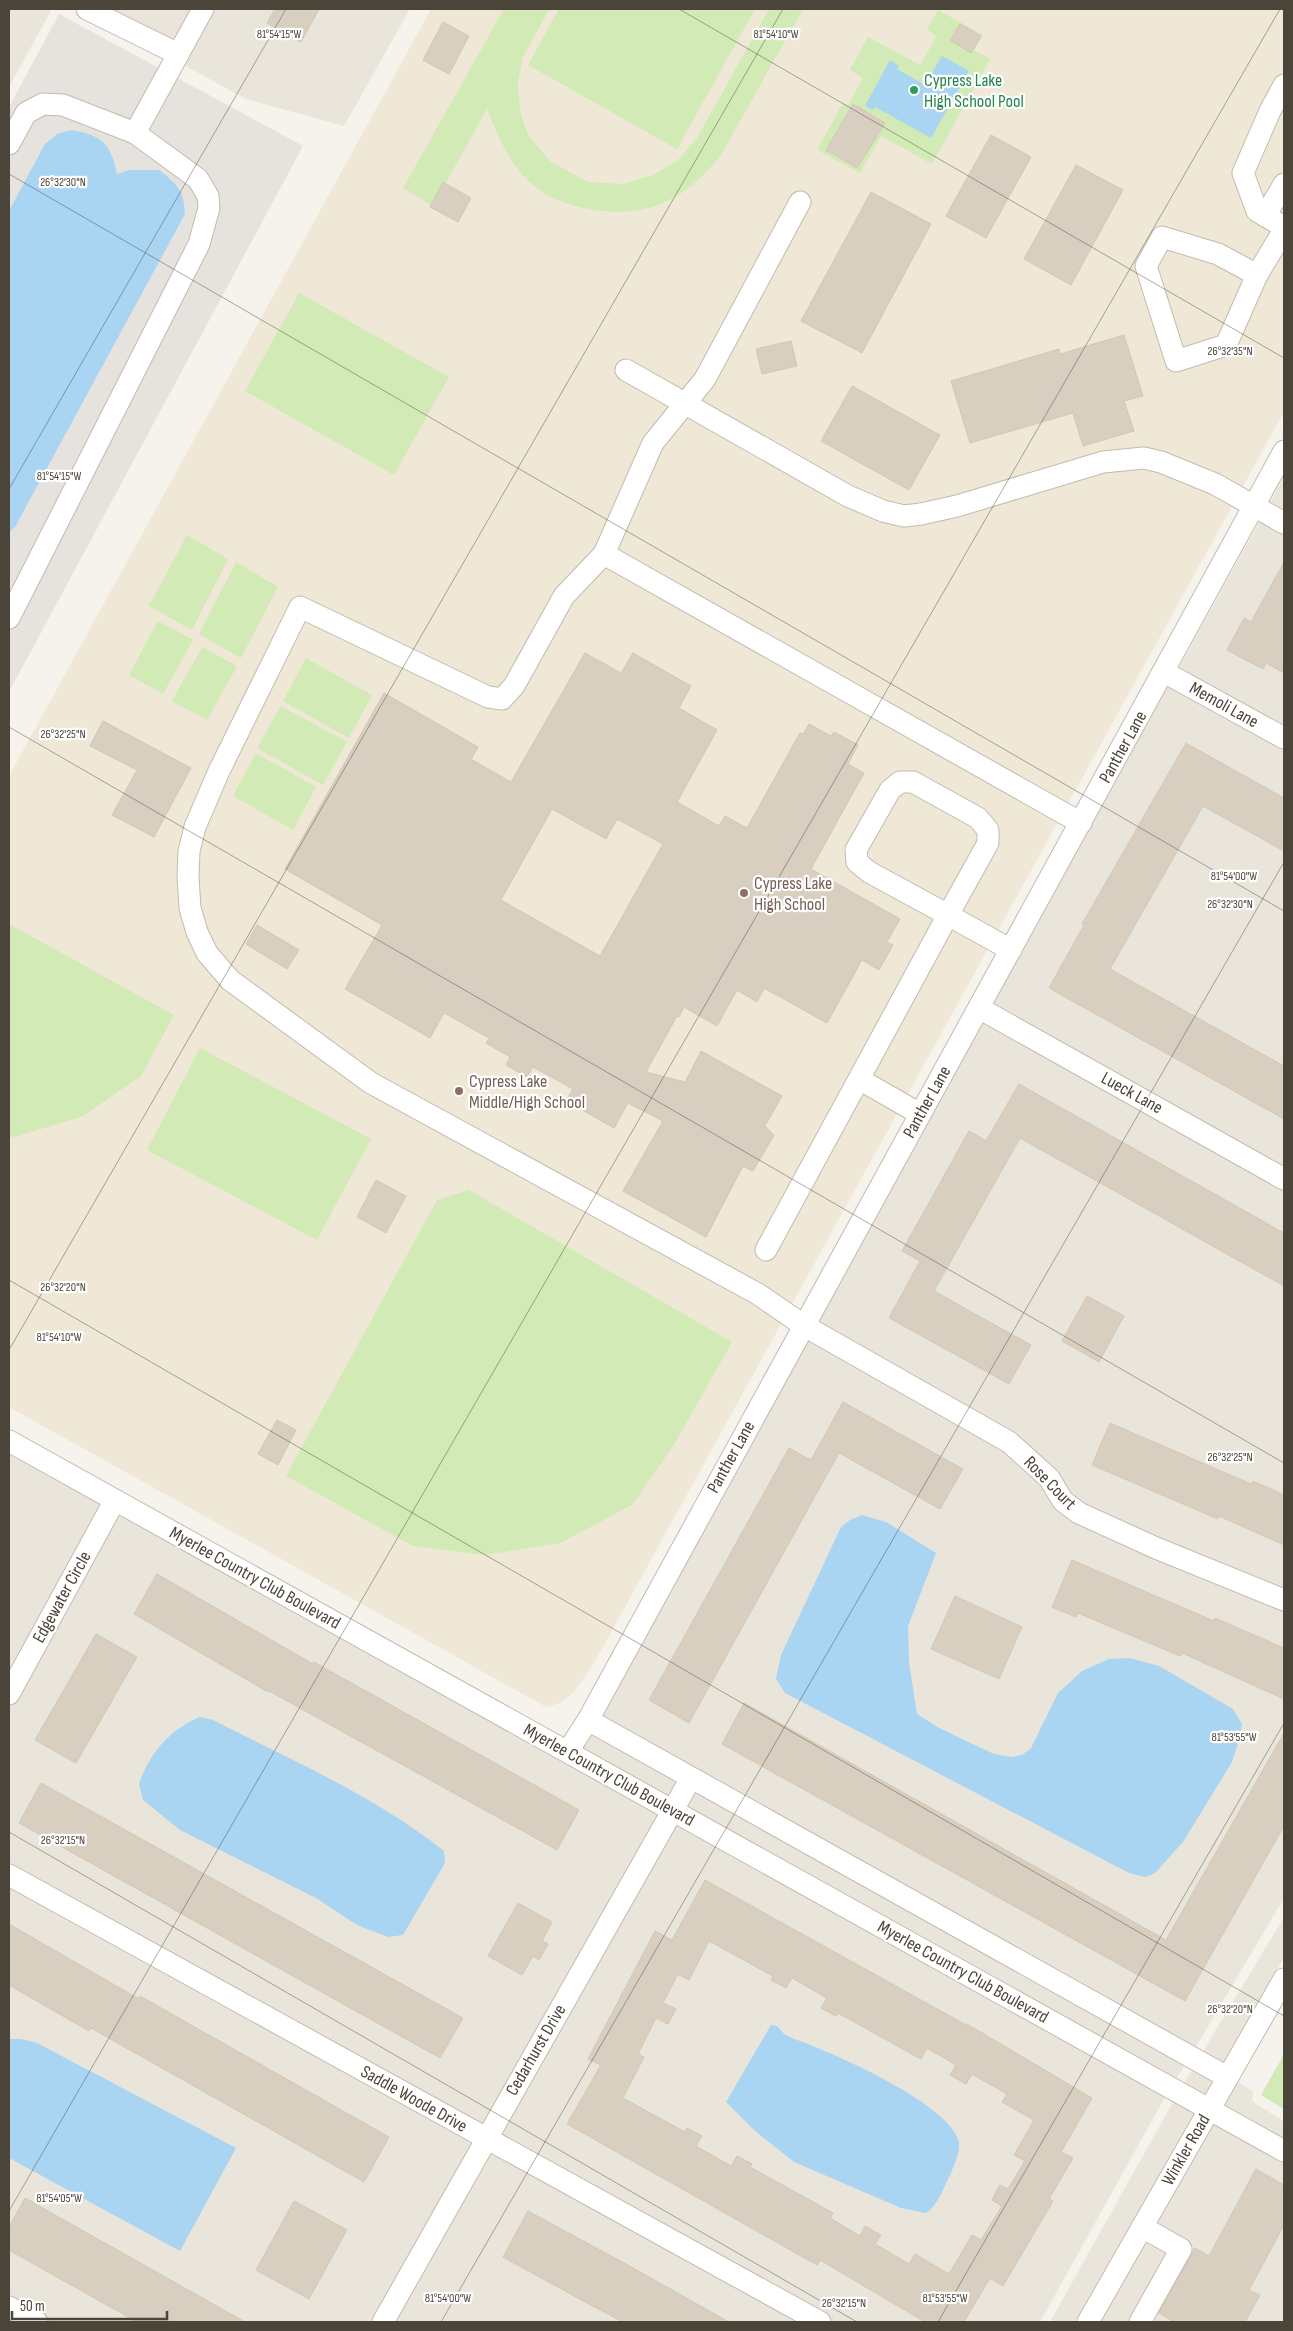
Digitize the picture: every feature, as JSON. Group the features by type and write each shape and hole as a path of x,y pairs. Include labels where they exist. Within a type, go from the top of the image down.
{"street":[{"path":"87,9 129,32 178,54"},
{"path":"135,133 203,9"},
{"path":"1257,275 1218,254 1162,237 1146,266 1176,361 1226,345 1257,275 1284,229 1257,211 1243,173 1270,111 1284,85"},
{"path":"9,144 26,113 43,104 63,105 135,133 198,179 208,196 210,208 206,226 196,251 9,618"},
{"path":"1265,216 1284,184"},
{"path":"800,202 705,379 653,443 604,554 1081,823"},
{"path":"626,370 848,496 883,511 904,516 948,508 1077,470 1125,459 1144,458 1175,467 1214,484 1284,523"},
{"name":"Panther Lane","path":"568,1752 588,1720 1284,451"},
{"name":"Rose Court","path":"604,554 564,596 514,686 502,699 488,697 300,607 219,771 195,827 190,851 188,877 190,908 197,932 207,953 230,980 371,1083 758,1294 803,1325 1009,1442 1049,1478 1063,1501 1079,1513 1156,1548 1284,1600"},
{"name":"Memoli Lane","path":"1164,672 1284,738"},
{"path":"766,1250 948,915 988,843 988,830 978,818 913,782 900,782 890,790 856,850 857,862 869,872 948,915 1011,950"},
{"name":"Lueck Lane","path":"979,1008 1284,1179"},
{"path":"859,1079 920,1114"},
{"name":"Myerlee Country Club Boulevard","path":"9,1441 1284,2151"},
{"name":"Edgewater Circle","path":"9,1694 115,1500"},
{"name":"Myerlee Country Club Boulevard","path":"588,1720 1227,2077"},
{"name":"Cedarhurst Drive","path":"383,2322 691,1778"},
{"name":"Saddle Woode Drive","path":"9,1875 820,2322"},
{"name":"Winkler Road","path":"1088,2322 1284,1979"},
{"path":"1140,2322 1181,2249 1142,2226"},
{"path":"9,2307 37,2322"}],"shaded area":[{"path":"9,9 52,9 9,87"},
{"path":"82,9 410,9 344,126 246,99"},
{"name":"Cypress Lake Middle/High School","path":"431,9 1284,9 1284,412 593,1665 574,1692 561,1703 546,1707 9,1407 9,776"},
{"path":"59,14 303,146 9,692 9,107"},
{"path":"1284,477 1284,727 1179,668"},
{"path":"1164,672 1284,738 1284,1898 1170,2088 1040,2322 9,2322 9,1441 568,1751"},
{"path":"1284,1917 1284,1957 1075,2322 1050,2322 1178,2093"},
{"path":"1237,2082 1253,2091 1252,2100 1256,2104 1284,2121 1284,2322 1100,2322"}],"green space":[{"path":"504,9 549,9 523,57 518,82 520,112 528,135 551,162 588,182 624,184 653,175 678,160 697,138 769,9 803,9 721,155 693,184 663,203 628,211 609,211 573,205 544,193 517,168 500,139 487,109 433,206 403,188"},
{"path":"559,9 755,9 677,149 528,65"},
{"name":"Cypress Lake High School Pool","path":"938,10 983,35 974,50 990,59 932,164 881,136 860,173 817,150 843,103 848,105 863,78 850,70 868,37 920,65 937,36 927,30"},
{"path":"299,293 449,377 394,475 245,391"},
{"path":"187,535 228,559 192,630 149,606"},
{"path":"236,562 278,587 241,658 199,634"},
{"path":"158,621 193,640 163,694 129,675"},
{"path":"202,647 237,666 207,720 172,701"},
{"path":"306,658 372,695 349,738 283,701"},
{"path":"281,706 347,742 323,785 257,748"},
{"path":"256,753 316,787 293,830 233,796"},
{"path":"9,924 174,1015 141,1076 83,1116 15,1137 9,1136"},
{"path":"200,1048 371,1139 317,1240 147,1150"},
{"path":"469,1190 732,1342 675,1443 633,1504 561,1543 485,1555 413,1546 286,1476 437,1200"},
{"path":"1284,2054 1284,2109 1261,2095"}],"water":[{"path":"942,56 969,71 931,138 875,107 873,110 865,106 890,60 899,66 897,69 925,85"},
{"path":"71,130 98,138 112,155 117,174 129,170 159,170 171,179 181,193 185,214 15,527 9,532 9,211 45,144 57,134"},
{"path":"862,1515 886,1522 936,1553 908,1626 909,1662 917,1714 939,1728 994,1754 1011,1757 1022,1755 1031,1748 1058,1693 1082,1671 1109,1659 1130,1658 1159,1666 1233,1709 1242,1724 1232,1762 1183,1842 1155,1873 1145,1877 1129,1873 785,1693 776,1679 781,1655 841,1527 850,1520"},
{"path":"200,1717 213,1720 332,1780 390,1813 444,1851 445,1863 403,1935 388,1937 357,1925 316,1898 180,1830 143,1800 139,1784 155,1753 179,1728"},
{"path":"771,2025 777,2026 784,2034 792,2038 858,2066 910,2094 932,2109 948,2124 958,2139 958,2153 954,2167 937,2201 930,2210 926,2213 901,2208 794,2162 754,2130 726,2102"},
{"path":"9,2039 21,2039 37,2043 236,2148 180,2251 9,2158"}],"building":[{"path":"275,9 319,9 301,42 267,23"},
{"path":"443,22 469,36 449,74 423,60"},
{"path":"960,24 981,36 971,53 950,40"},
{"path":"853,104 885,123 857,168 826,150"},
{"path":"991,135 1031,157 986,238 946,216"},
{"path":"1076,165 1123,190 1071,285 1024,259"},
{"path":"443,182 471,198 458,222 430,207"},
{"path":"871,192 931,224 862,353 801,321"},
{"path":"1124,335 1143,396 1124,401 1134,431 1083,446 1073,413 970,443 951,381 1059,349 1060,354"},
{"path":"791,341 797,366 762,374 756,349"},
{"path":"852,386 940,435 909,490 821,441"},
{"path":"1284,562 1284,673 1266,663 1263,669 1227,650 1244,618 1251,622"},
{"name":"Cypress Lake High School","path":"585,653 621,673 633,653 691,686 679,708 717,730 677,802 719,826 725,816 747,828 800,733 803,734 809,724 831,736 834,732 858,745 848,764 864,773 811,869 900,919 887,942 893,945 879,970 862,960 827,1023 764,988 757,1002 737,990 717,1026 684,1007 679,1017 677,1016 646,1072 685,1082 701,1051 782,1096 765,1126 774,1135 753,1171 743,1166 706,1237 623,1191 663,1121 628,1103 614,1128 566,1101 573,1089 533,1067 527,1077 506,1065 510,1057 486,1043 489,1038 444,1013 430,1038 345,989 382,925 285,869 384,693 478,747 471,759 511,782","holes":["552,809 606,839 617,819 663,844 600,956 501,900"]},
{"path":"103,721 191,768 154,837 112,815 137,770 90,746"},
{"path":"1186,743 1284,798 1284,851 1203,806 1110,969 1284,1066 1284,1119 1049,988 1084,925 1082,924"},
{"path":"257,925 299,950 287,969 246,944"},
{"path":"1019,1084 1284,1233 1284,1286 1020,1138 934,1291 1031,1345 1009,1384 889,1318 920,1261 902,1251 969,1131 986,1141"},
{"path":"376,1180 406,1196 386,1233 357,1217"},
{"path":"1087,1296 1124,1316 1099,1362 1062,1341"},
{"path":"843,1402 963,1469 940,1509 839,1453 689,1723 649,1700 789,1448 811,1460"},
{"path":"277,1420 296,1430 278,1465 258,1454"},
{"path":"1110,1423 1251,1484 1253,1481 1284,1495 1284,1545 1219,1516 1218,1519 1092,1465"},
{"path":"1072,1560 1214,1621 1215,1618 1284,1648 1284,1699 1182,1653 1180,1656 1078,1613 1076,1617 1052,1607"},
{"path":"157,1574 313,1664 314,1662 579,1810 557,1850 268,1692 134,1614"},
{"path":"955,1596 1022,1627 999,1679 931,1649"},
{"path":"96,1634 137,1657 76,1763 35,1740"},
{"path":"744,1703 1166,1940 1284,1733 1284,1826 1185,2001 722,1744"},
{"path":"41,1783 463,2018 440,2058 19,1823"},
{"path":"705,1880 967,2024 1092,2098 1061,2152 1073,2158 1049,2199 1053,2201 1003,2286 990,2278 964,2322 925,2322 820,2260 817,2265 567,2124 601,2065 588,2059 655,1931 672,1940","holes":["709,1941 773,1976 771,1980 786,1988 792,1978 827,1998 821,2008 836,2016 838,2013 921,2059 927,2048 956,2065 950,2075 966,2084 972,2074 1007,2094 1002,2102 1034,2120 1014,2155 1025,2161 1008,2189 1000,2185 992,2200 1002,2206 981,2240 972,2235 949,2274 915,2254 909,2264 875,2244 881,2235 865,2226 860,2236 830,2218 833,2213 750,2167 752,2164 737,2156 731,2166 696,2146 702,2136 687,2128 685,2132 623,2098 644,2057 638,2054 656,2018 668,2024 676,2009 663,2003 678,1974 689,1980"]},
{"path":"518,1903 552,1922 542,1941 548,1944 539,1960 533,1956 522,1975 488,1956"},
{"path":"9,1924 139,1999 140,1996 389,2137 364,2182 91,2028 89,2031 9,1985"},
{"path":"1256,2169 1284,2185 1284,2225 1249,2290 1260,2295 1245,2322 1174,2322 1159,2313 1195,2248 1209,2256"},
{"path":"25,2198 245,2322 137,2322 9,2250 9,2227"},
{"path":"294,2201 347,2230 309,2299 256,2270"},
{"path":"528,2211 729,2322 623,2322 503,2257"}],"place":[{"name":"Cypress Lake High School Pool","path":"914,90"},
{"name":"Cypress Lake High School","path":"744,893"},
{"name":"Cypress Lake Middle/High School","path":"459,1091"}]}
